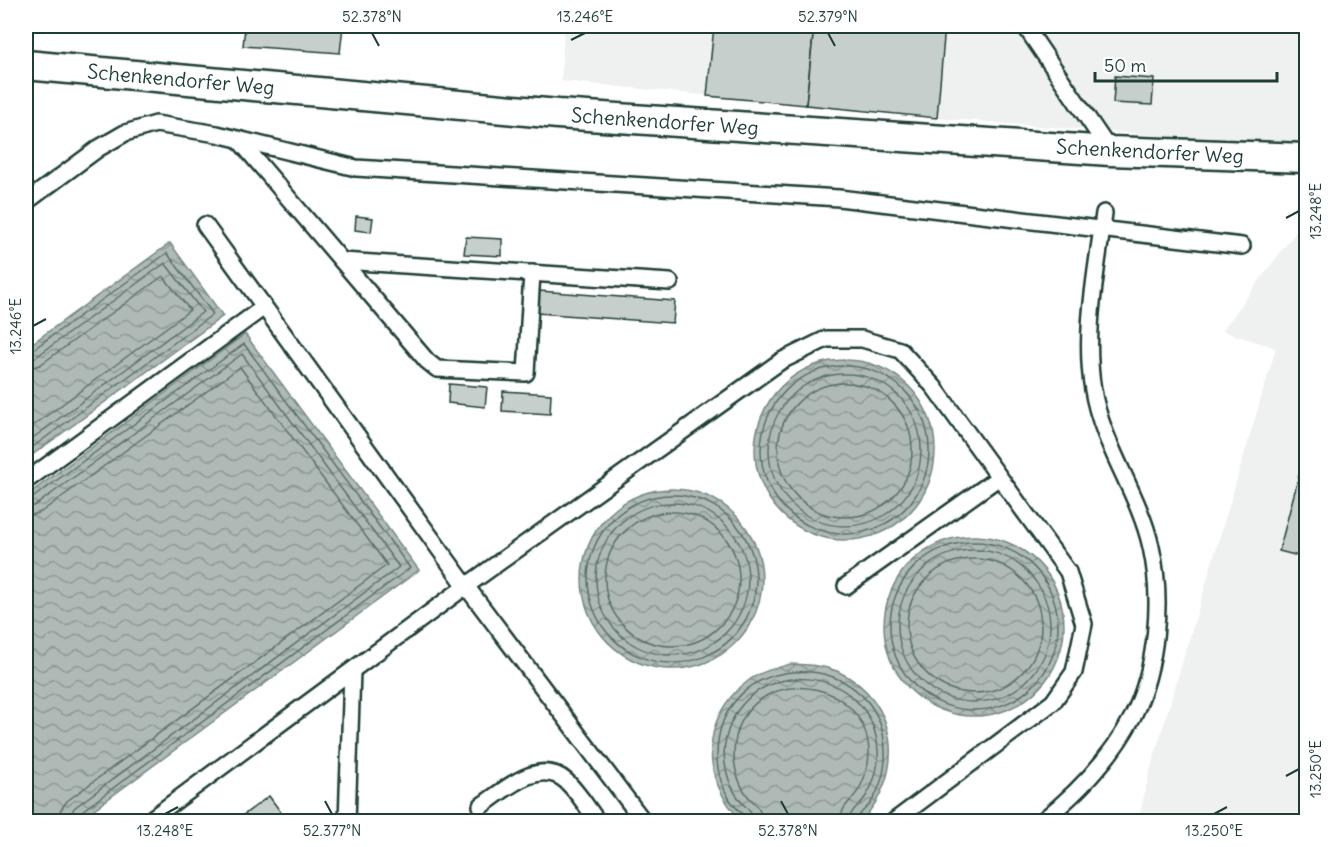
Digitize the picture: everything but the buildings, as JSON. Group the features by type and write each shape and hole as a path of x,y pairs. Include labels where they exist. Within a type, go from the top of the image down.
{"street":[{"name":"Schenkendorfer Weg","path":"26,65 558,114 1110,151 1306,158"}],"lane":[{"path":"1025,26 1110,151"},
{"path":"26,202 99,148 125,133 156,124 238,140 356,168 839,198 1242,246"},
{"path":"238,140 427,361 437,369 526,373 532,273"},
{"path":"1041,822 1067,802 1104,759 1133,716 1151,663 1157,605 1151,547 1134,498 1110,444 1093,390 1091,339 1095,274 1104,213"},
{"path":"205,225 466,586 644,822"},
{"path":"342,261 670,282"},
{"path":"26,481 264,307"},
{"path":"147,822 466,586 781,361 826,339 862,339 900,350 934,387 1068,572 1084,624 1074,672 1053,702 893,822"},
{"path":"846,586 998,478"},
{"path":"346,822 352,670"},
{"path":"481,806 524,777 546,772 566,780 598,822"}],"shaded area":[{"path":"564,26 1306,26 1306,147 937,118 561,81"},
{"path":"1306,218 1306,821 1138,822 1149,774 1276,348 1222,331"}],"water":[{"path":"170,243 223,316 28,458 26,348"},
{"path":"245,334 419,570 78,821 26,821 26,496"},
{"path":"845,360 879,367 895,375 909,386 920,400 928,416 935,450 928,484 920,500 909,514 895,525 879,533 845,540 811,533 795,525 781,514 770,500 762,484 755,450 762,416 770,400 781,386 795,375 811,367"},
{"path":"672,489 706,496 722,504 736,515 747,529 755,545 762,579 755,613 747,629 736,643 722,654 706,662 672,669 638,662 622,654 608,643 597,629 589,613 582,579 589,545 597,529 608,515 622,504 638,496"},
{"path":"974,536 1008,543 1024,551 1038,562 1049,576 1057,592 1064,626 1057,660 1049,676 1038,690 1024,701 1008,709 974,716 940,709 924,701 910,690 899,676 891,660 884,626 891,592 899,576 910,562 924,551 940,543"},
{"path":"791,664 820,666 837,671 858,684 874,700 884,719 890,740 890,761 885,782 875,803 861,821 742,821 728,805 719,787 713,769 711,750 714,731 721,712 732,696 748,681 769,670"}]}
